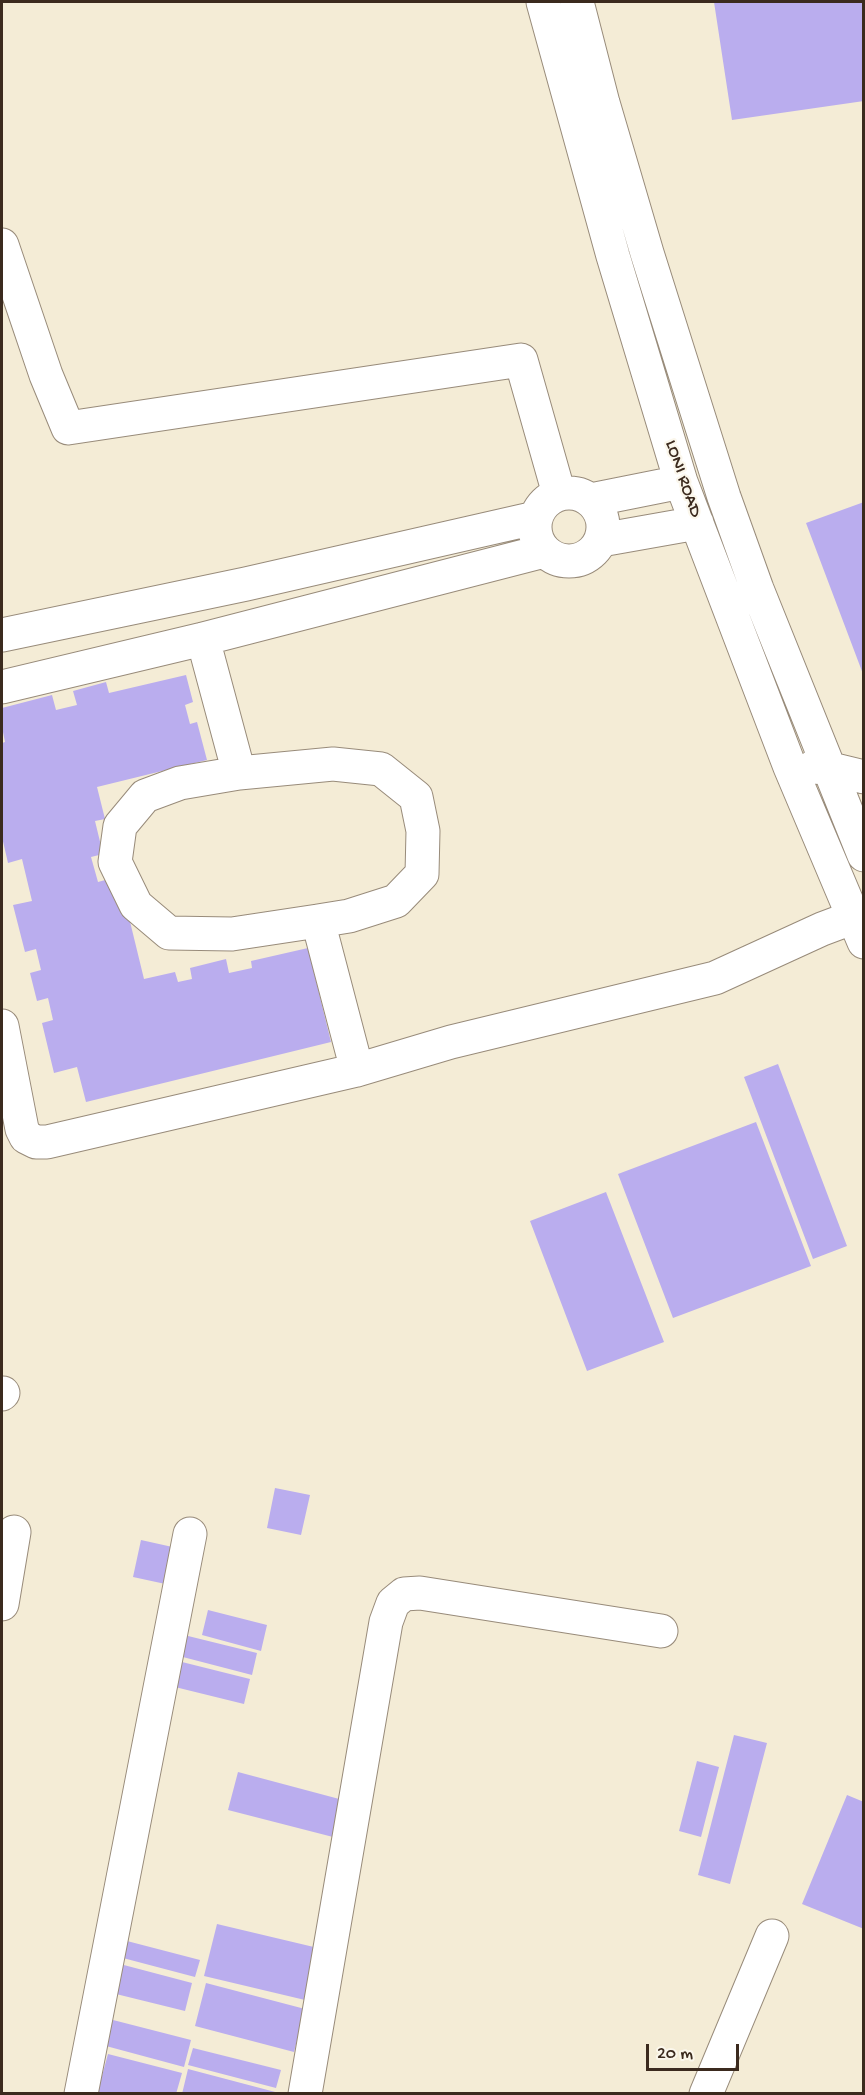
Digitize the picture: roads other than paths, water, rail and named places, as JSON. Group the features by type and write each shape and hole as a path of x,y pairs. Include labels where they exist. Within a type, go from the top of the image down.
{"street":[{"name":"LONI ROAD","path":"543,2 610,244 681,482 790,767 859,930"},
{"name":"LONI ROAD","path":"577,2 603,103 647,253 724,497 827,768 864,855"},
{"path":"2,245 46,375 68,428 521,360 559,494"},
{"path":"591,500 602,518 601,540 588,556 577,561 565,562 544,551 534,530 535,518 541,507 559,494 570,492 591,500 681,482"},
{"path":"2,635 246,584 535,518"},
{"path":"601,540 697,524"},
{"path":"2,687 203,639 544,551"},
{"path":"203,639 239,773"},
{"path":"333,764 381,769 416,797 423,831 422,874 396,901 349,916 232,934 169,933 136,905 116,862 120,826 145,796 180,783 239,773 333,764"},
{"path":"790,767 827,768 864,777"},
{"path":"318,921 357,1070"},
{"path":"2,1026 21,1129 26,1137 36,1142 357,1070 451,1042 715,978 822,929 859,930"},
{"path":"2,1604 15,1532"},
{"path":"81,2094 190,1534"},
{"path":"306,2093 386,1622 393,1603 404,1594 420,1593 662,1631"},
{"path":"706,2094 772,1936"}]}
